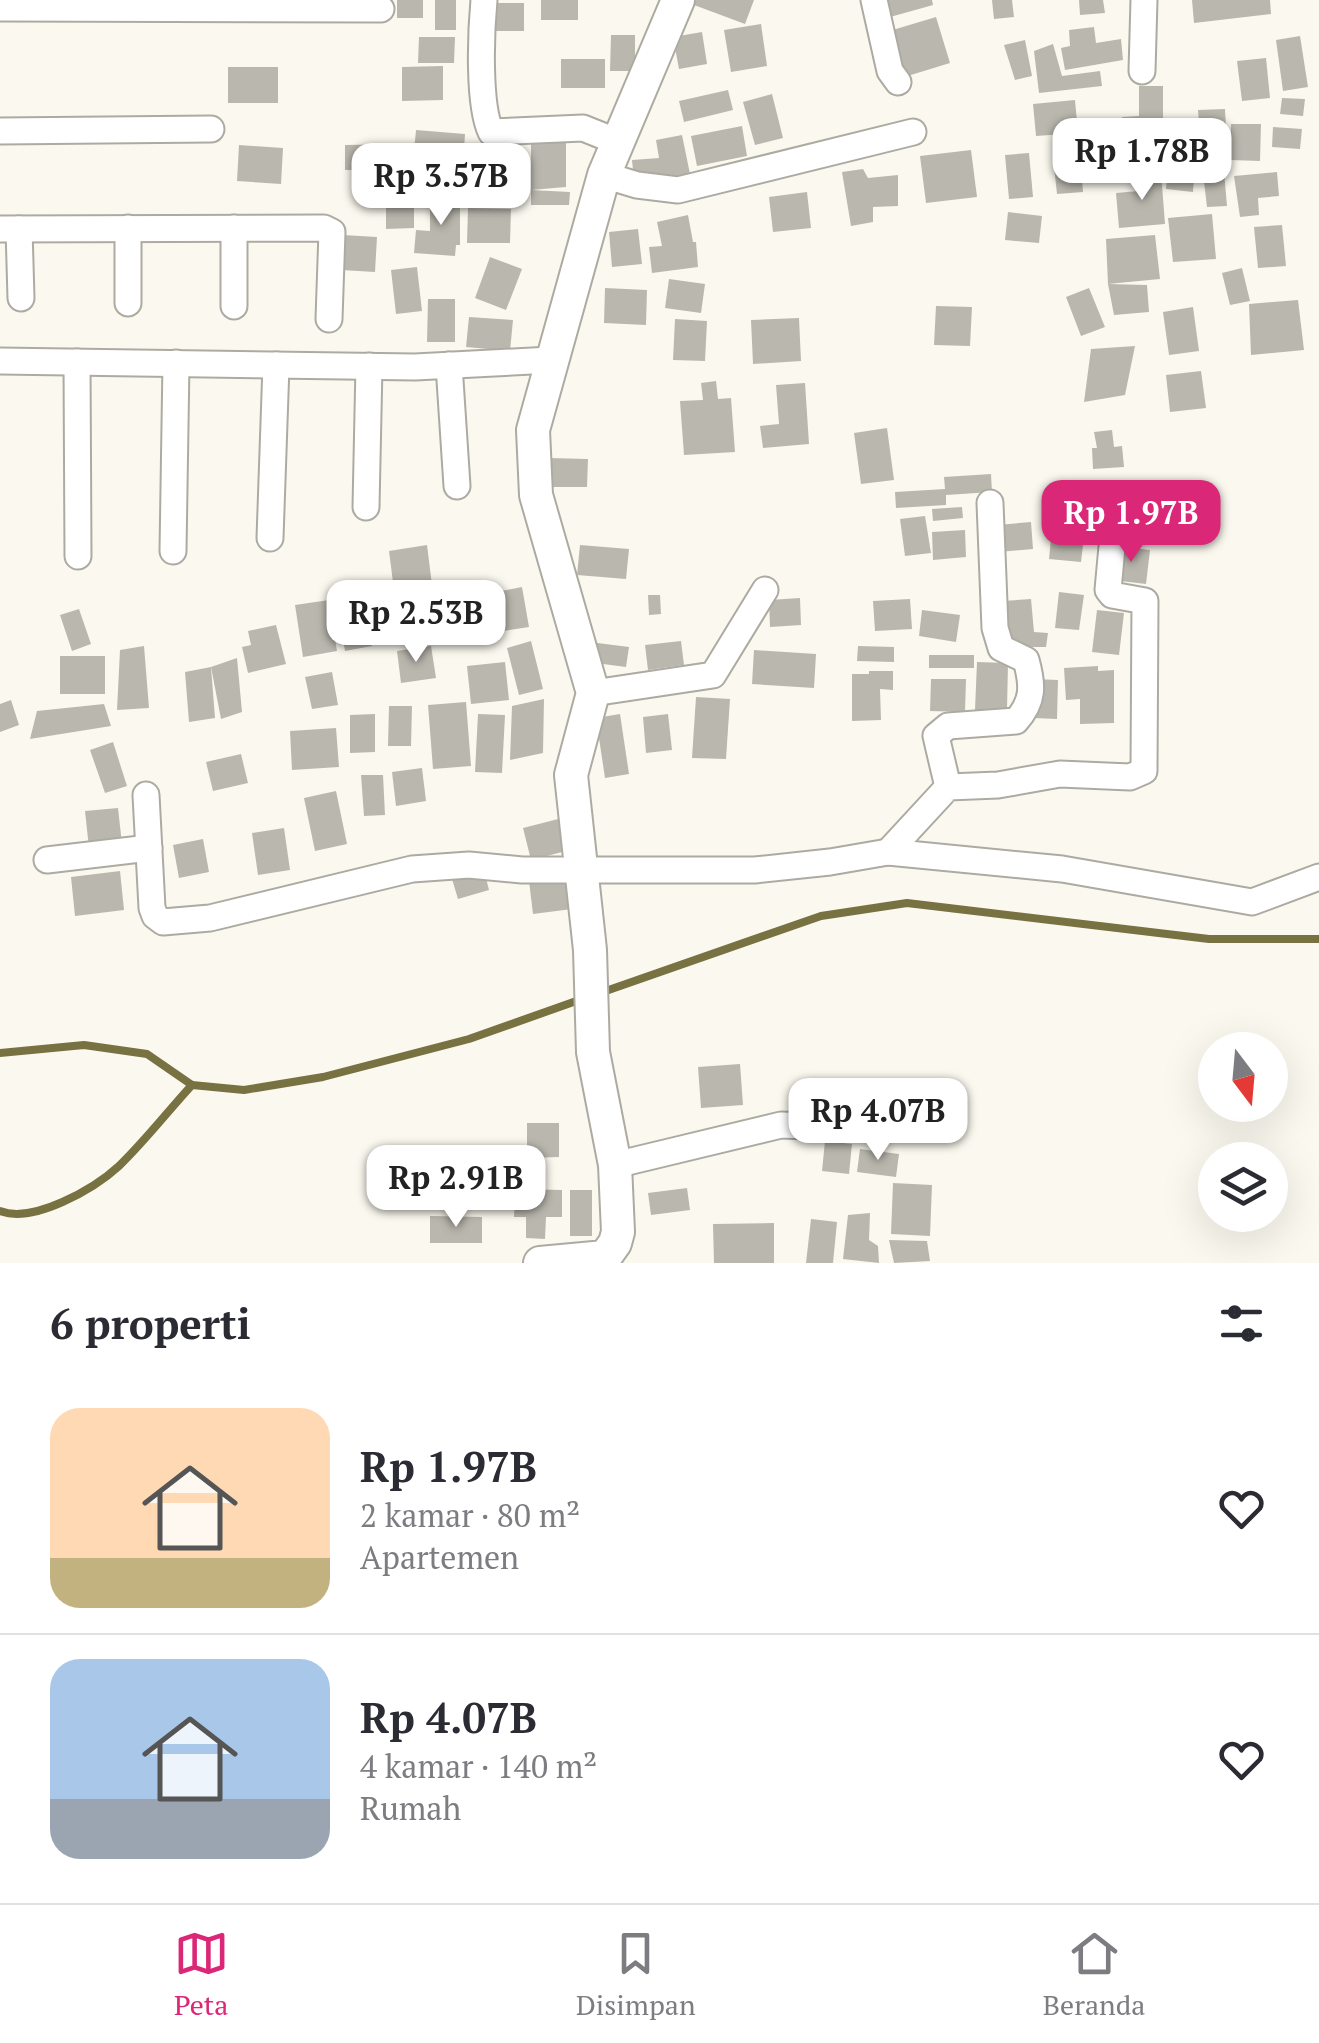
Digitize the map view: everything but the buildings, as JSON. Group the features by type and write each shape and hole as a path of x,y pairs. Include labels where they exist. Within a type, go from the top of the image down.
{"street":[{"path":"484,0 486,109 492,132 584,128 618,142"},
{"path":"540,1263 611,1261 618,1232 615,1164 594,1052 590,950 571,775 593,693 536,495 533,430 604,175 678,0"},
{"path":"874,0 890,71 898,82"},
{"path":"1142,71 1144,0"},
{"path":"0,8 59,4 381,9"},
{"path":"0,131 212,130"},
{"path":"604,175 637,185 678,190 913,132"},
{"path":"21,298 10,229 315,227 332,232 329,319"},
{"path":"128,228 128,303"},
{"path":"234,228 234,306"},
{"path":"0,361 448,366 552,360"},
{"path":"77,362 78,556"},
{"path":"173,551 176,363"},
{"path":"270,538 276,365"},
{"path":"366,507 369,366"},
{"path":"448,366 458,486"},
{"path":"948,787 936,736 948,726 1016,721 1028,708 1032,694 1026,660 1001,648 995,628 990,502"},
{"path":"888,852 948,787 998,785 1060,774 1130,777 1144,771 1145,600 1112,595 1108,590 1115,514"},
{"path":"593,693 713,675 765,590"},
{"path":"146,795 152,908 163,922 210,918 412,869 470,864 496,869 580,871 755,870 888,852 1062,869 1252,902 1319,877"},
{"path":"48,860 149,848"},
{"path":"615,1164 782,1125 834,1127"}],"waterway":[{"path":"600,993 821,916 907,903 1209,939 1319,939"},
{"path":"0,1053 84,1045 147,1054 192,1085 244,1090 323,1077 469,1039 582,999"},
{"path":"0,1211 14,1214 46,1209 94,1185 129,1156 192,1085"}]}
